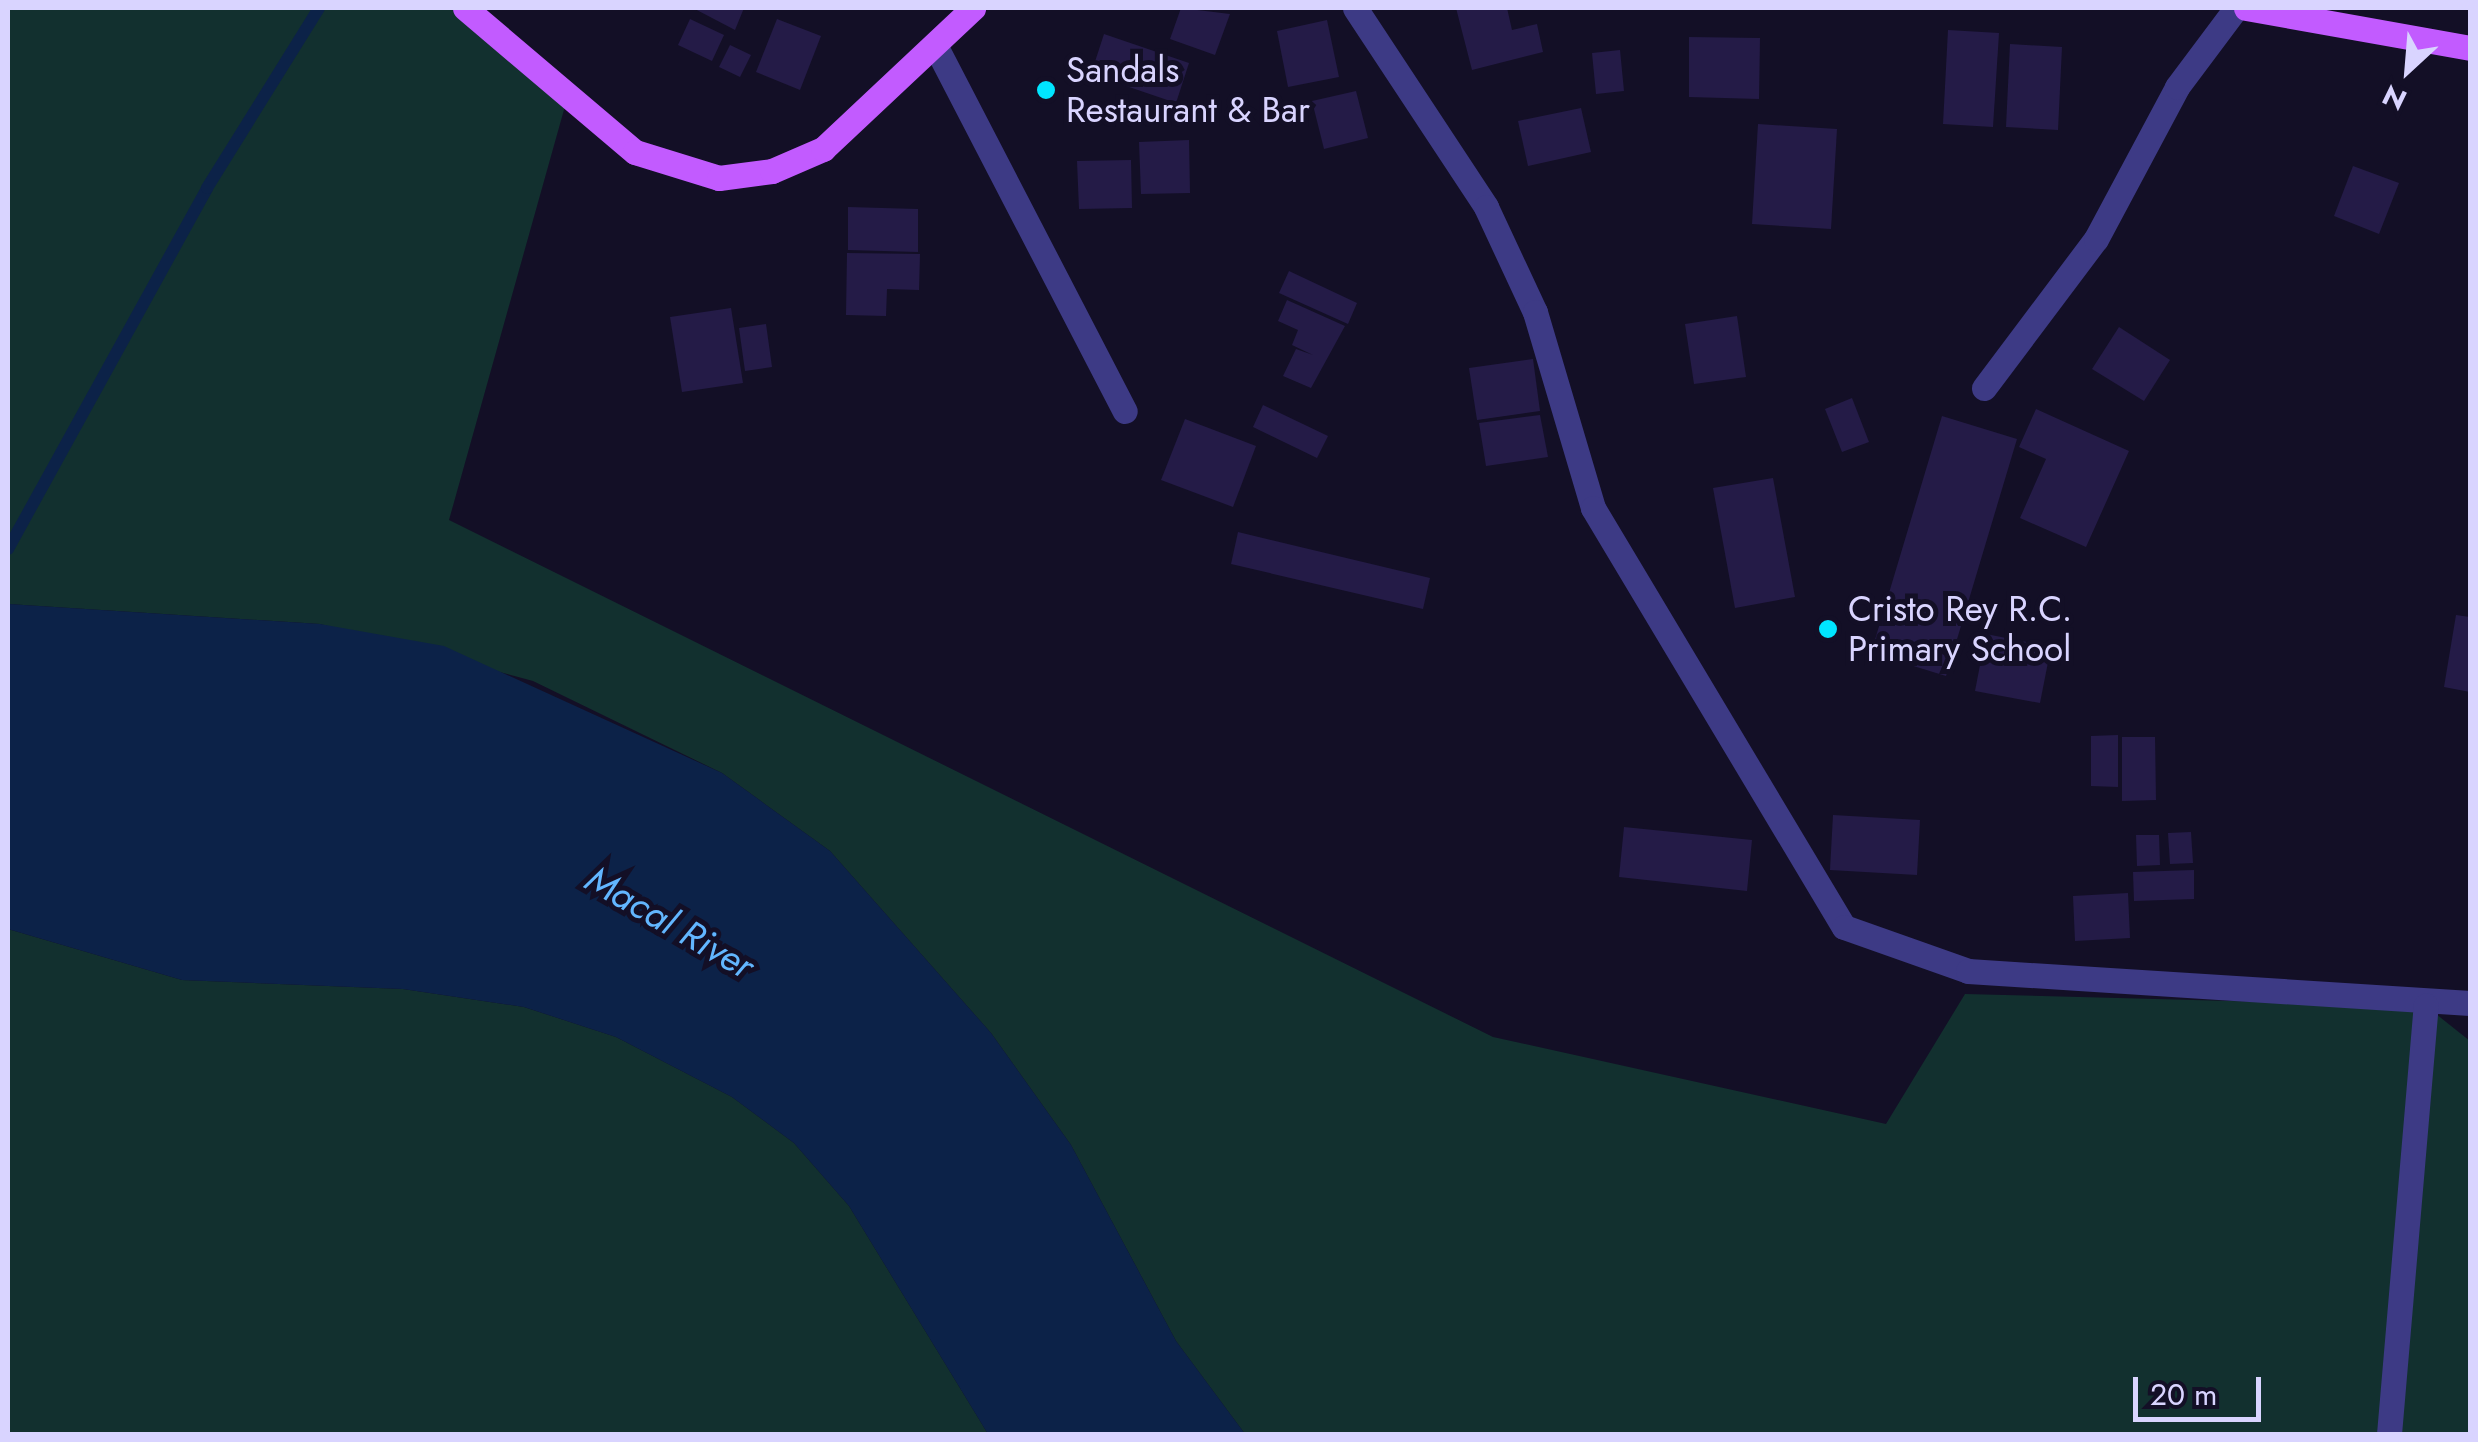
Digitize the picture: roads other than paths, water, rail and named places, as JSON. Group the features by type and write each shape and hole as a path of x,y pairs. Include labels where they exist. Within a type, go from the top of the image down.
{"main road":[{"path":"465,8 635,152 720,178 772,171 823,148 973,8"},
{"path":"2246,8 2470,48"}],"street":[{"path":"1356,8 1494,224 1535,312 1594,508 1844,927 1968,971 2426,1006 2470,1002"},
{"path":"1984,388 2096,239 2177,87 2236,8"},
{"path":"936,46 1125,411"},
{"path":"2389,1434 2426,1006"}],"water":[{"name":"Macal River","path":"8,604 320,624 444,646 722,773 830,851 991,1033 1071,1145 1176,1341 1245,1434 988,1434 849,1206 794,1143 732,1097 616,1037 524,1007 403,989 182,980 8,929"}],"waterway":[{"path":"8,549 207,188 319,8"}],"place":[{"name":"Sandals Restaurant & Bar","path":"1046,90"},
{"name":"Cristo Rey R.C. Primary School","path":"1828,629"}]}
